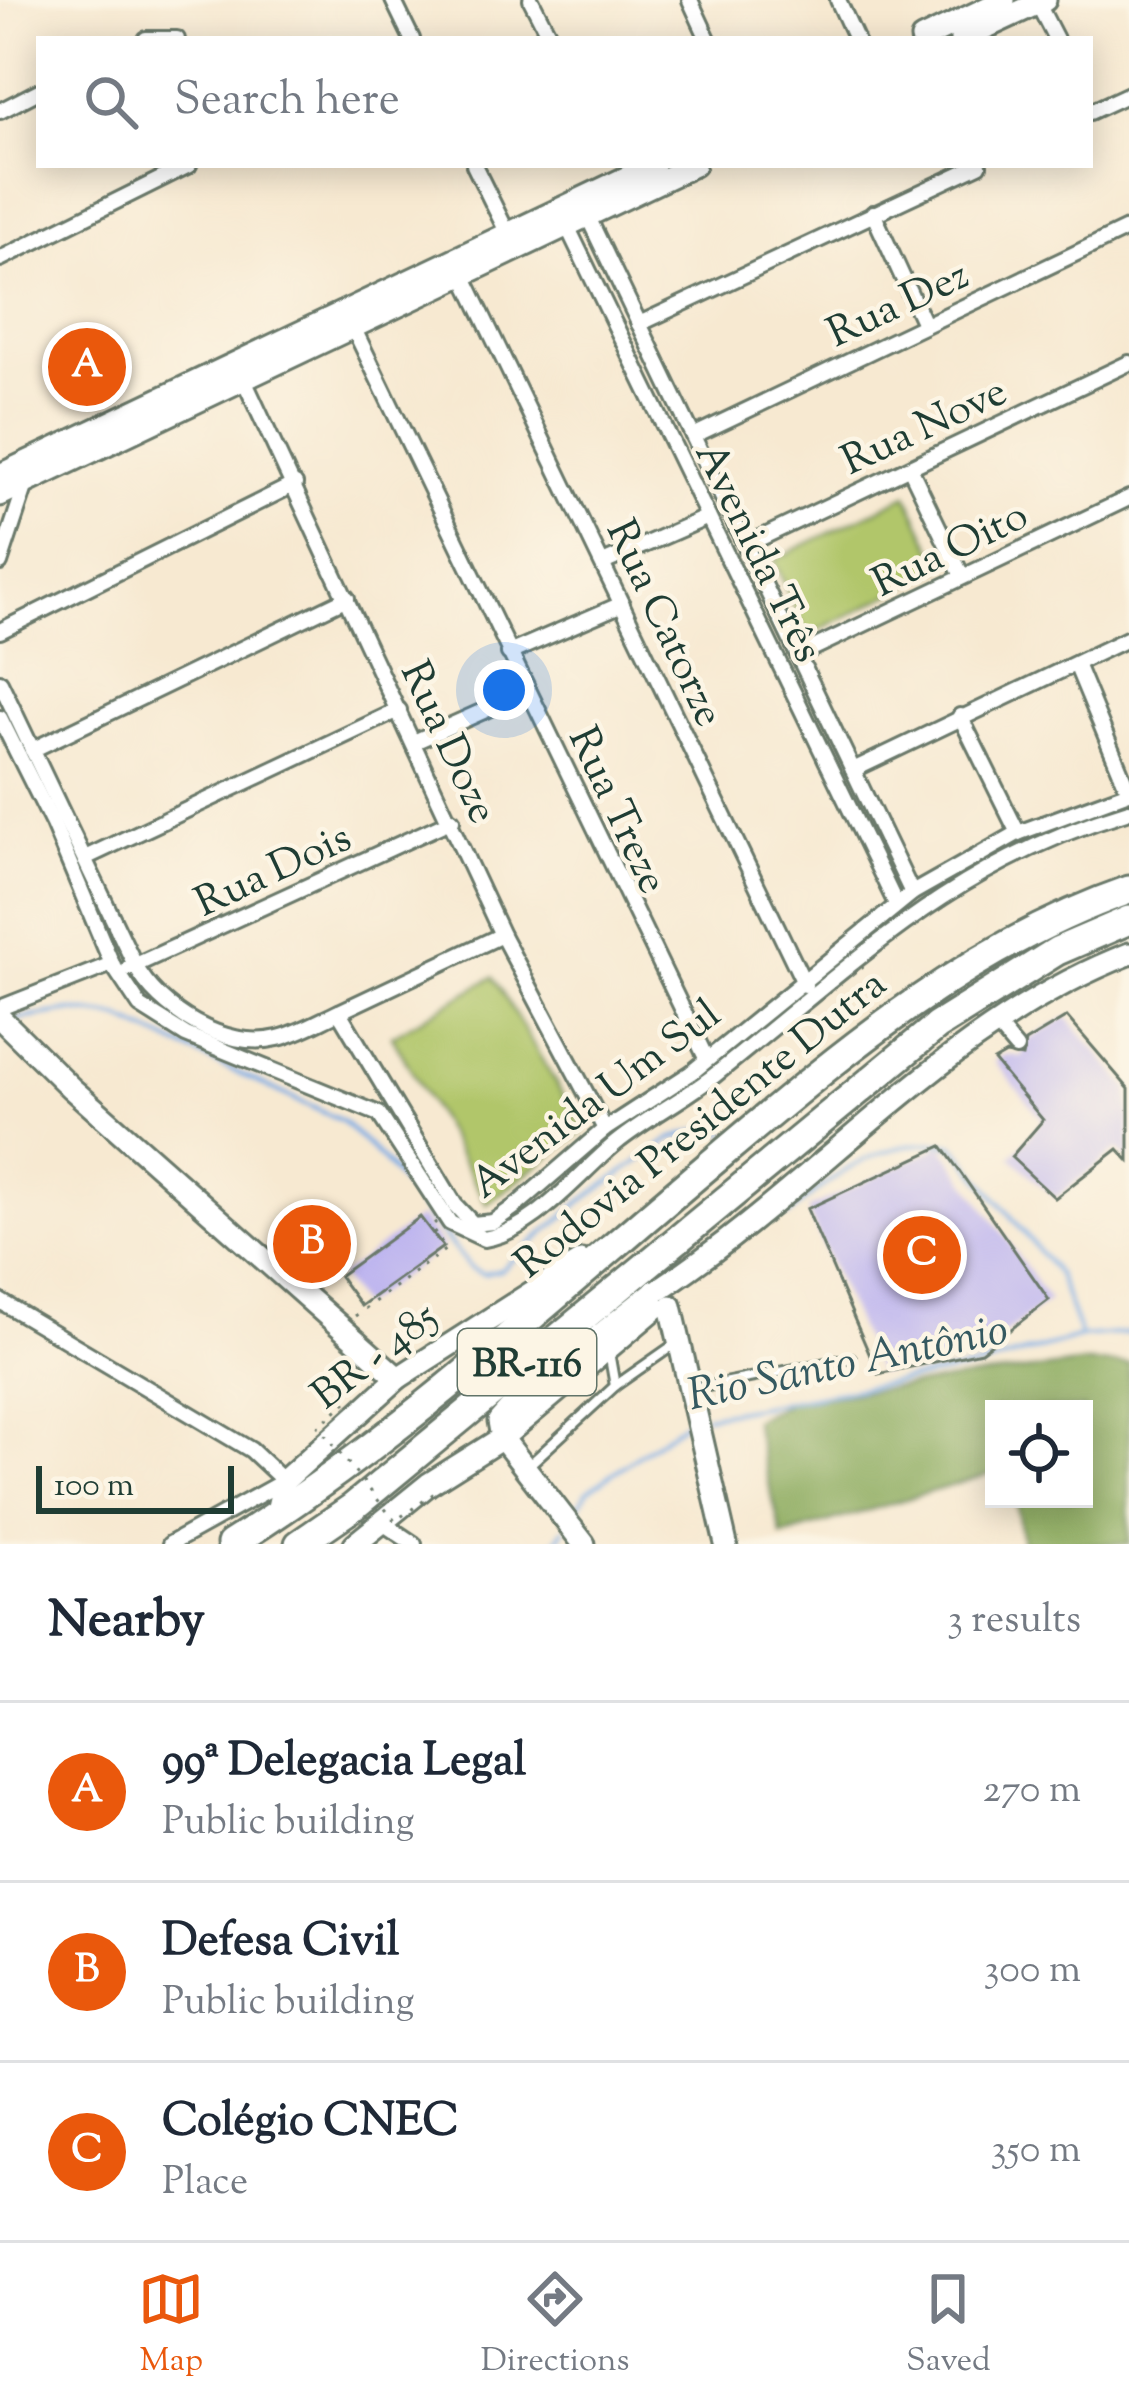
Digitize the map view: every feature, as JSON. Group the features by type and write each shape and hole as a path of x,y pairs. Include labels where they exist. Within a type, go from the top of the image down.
{"highway":[{"name":"Rodovia Presidente Dutra","path":"231,1544 276,1516 424,1402 736,1142 934,985 1039,926 1129,890"},
{"name":"Rodovia Presidente Dutra","path":"299,1544 353,1508 970,1003 1057,951 1129,920"}],"street":[{"path":"393,0 411,36"},
{"path":"531,0 549,36"},
{"path":"690,0 707,36"},
{"path":"838,0 855,36"},
{"path":"930,36 994,2"},
{"path":"968,36 1042,2 1055,36"},
{"path":"0,111 36,93"},
{"path":"1093,109 1129,94"},
{"path":"0,259 183,168"},
{"path":"475,168 508,234"},
{"path":"85,444 397,297 464,277 566,218 684,168"},
{"path":"639,324 973,168"},
{"path":"0,495 14,475 243,379 295,344 353,327 508,234 566,218 618,172"},
{"path":"873,213 924,324"},
{"name":"Avenida Três","path":"566,218 618,279 912,892"},
{"name":"Avenida Três","path":"566,218 896,904"},
{"name":"Rua Dez","path":"693,436 1129,228"},
{"name":"Rua Catorze","path":"464,277 812,996"},
{"path":"597,289 618,279"},
{"name":"Rua Treze","path":"353,327 706,1058"},
{"name":"Rua Nove","path":"746,545 1129,363"},
{"path":"643,382 662,371"},
{"name":"Rua Doze","path":"243,379 502,935 605,1129"},
{"path":"910,469 962,576"},
{"path":"692,484 712,474"},
{"path":"0,563 14,475"},
{"path":"0,631 295,484"},
{"name":"Rua Oito","path":"799,656 1129,498"},
{"path":"604,563 708,517"},
{"path":"32,750 346,598"},
{"path":"509,653 622,604"},
{"path":"760,625 778,613"},
{"path":"853,770 1129,638"},
{"path":"1076,664 1129,792"},
{"path":"0,682 4,703 32,750 36,773 115,969 149,1014 186,1035 379,1114 392,1104"},
{"path":"414,742 528,691"},
{"path":"803,713 822,704"},
{"path":"87,857 399,710"},
{"path":"960,716 1018,833"},
{"path":"0,718 87,857 135,965 156,998 233,1036 262,1040 339,1012 502,935"},
{"name":"Avenida Um Sul","path":"339,1012 461,1214 473,1224 493,1222 605,1129 706,1058 801,978 1129,792"},
{"name":"Avenida Um Sul","path":"379,1114 450,1223 474,1237 496,1237 524,1222 617,1142 716,1075 812,996 912,892 1018,833 1129,811"},
{"path":"857,825 875,814"},
{"name":"Rua Dois","path":"3,1019 115,969 135,965 452,820"},
{"path":"962,863 967,881"},
{"path":"98,931 117,923"},
{"path":"355,1544 502,1438 667,1307 695,1265 995,1023 1057,986 1129,954"},
{"path":"765,1010 776,1023"},
{"path":"3,1019 398,1378"},
{"path":"186,1035 194,1019"},
{"path":"995,1023 1016,1048"},
{"name":"BR - 485","path":"284,1481 398,1378 640,1222"},
{"path":"0,1301 251,1450 284,1481"},
{"path":"667,1307 726,1544"},
{"path":"584,1544 502,1438 498,1426 504,1413 667,1307"},
{"path":"276,1516 284,1481"},
{"path":"170,1544 284,1481"},
{"path":"381,1522 414,1544"}],"lane":[{"path":"527,1467 615,1386 667,1307"},
{"path":"609,1351 615,1386"},
{"path":"693,1397 851,1358"}],"path":[{"path":"344,1326 446,1250 433,1225"},
{"path":"347,1402 318,1426 395,1522 436,1492"}],"green space":[{"path":"907,495 942,568 807,636 774,560"},
{"path":"493,977 584,1131 487,1204 392,1036"},
{"path":"1085,1363 1129,1364 1129,1544 1022,1544 1017,1508 1093,1508 1093,1400 985,1400 985,1476 782,1536 753,1420 791,1401"}],"building":[{"path":"86,342 105,384 87,392 68,350"},
{"path":"1067,1017 1129,1089 1129,1161 1118,1149 1055,1198 1011,1157 1043,1120 994,1061 1006,1054 1022,1057 1025,1042"},
{"path":"942,1146 1049,1300 981,1352 878,1374 807,1209"},
{"path":"420,1217 443,1247 361,1306 339,1276"}],"waterway":[{"path":"11,1020 72,1011 117,1017 342,1121 384,1161 470,1268 483,1274 501,1270 582,1201 671,1139 715,1126 726,1134"},
{"path":"777,1212 788,1215 844,1172 885,1152 930,1143 954,1145 1058,1275 1081,1337"},
{"name":"Rio Santo Antônio","path":"705,1416 974,1368 1081,1337 1129,1333"},
{"name":"Rio Santo Antônio","path":"573,1514 588,1491 688,1420"},
{"name":"Rio Santo Antônio","path":"554,1544 564,1529"}],"place":[{"name":"99ª Delegacia Legal","path":"87,367"},
{"name":"Defesa Civil","path":"312,1244"},
{"name":"Colégio CNEC","path":"922,1255"}]}
